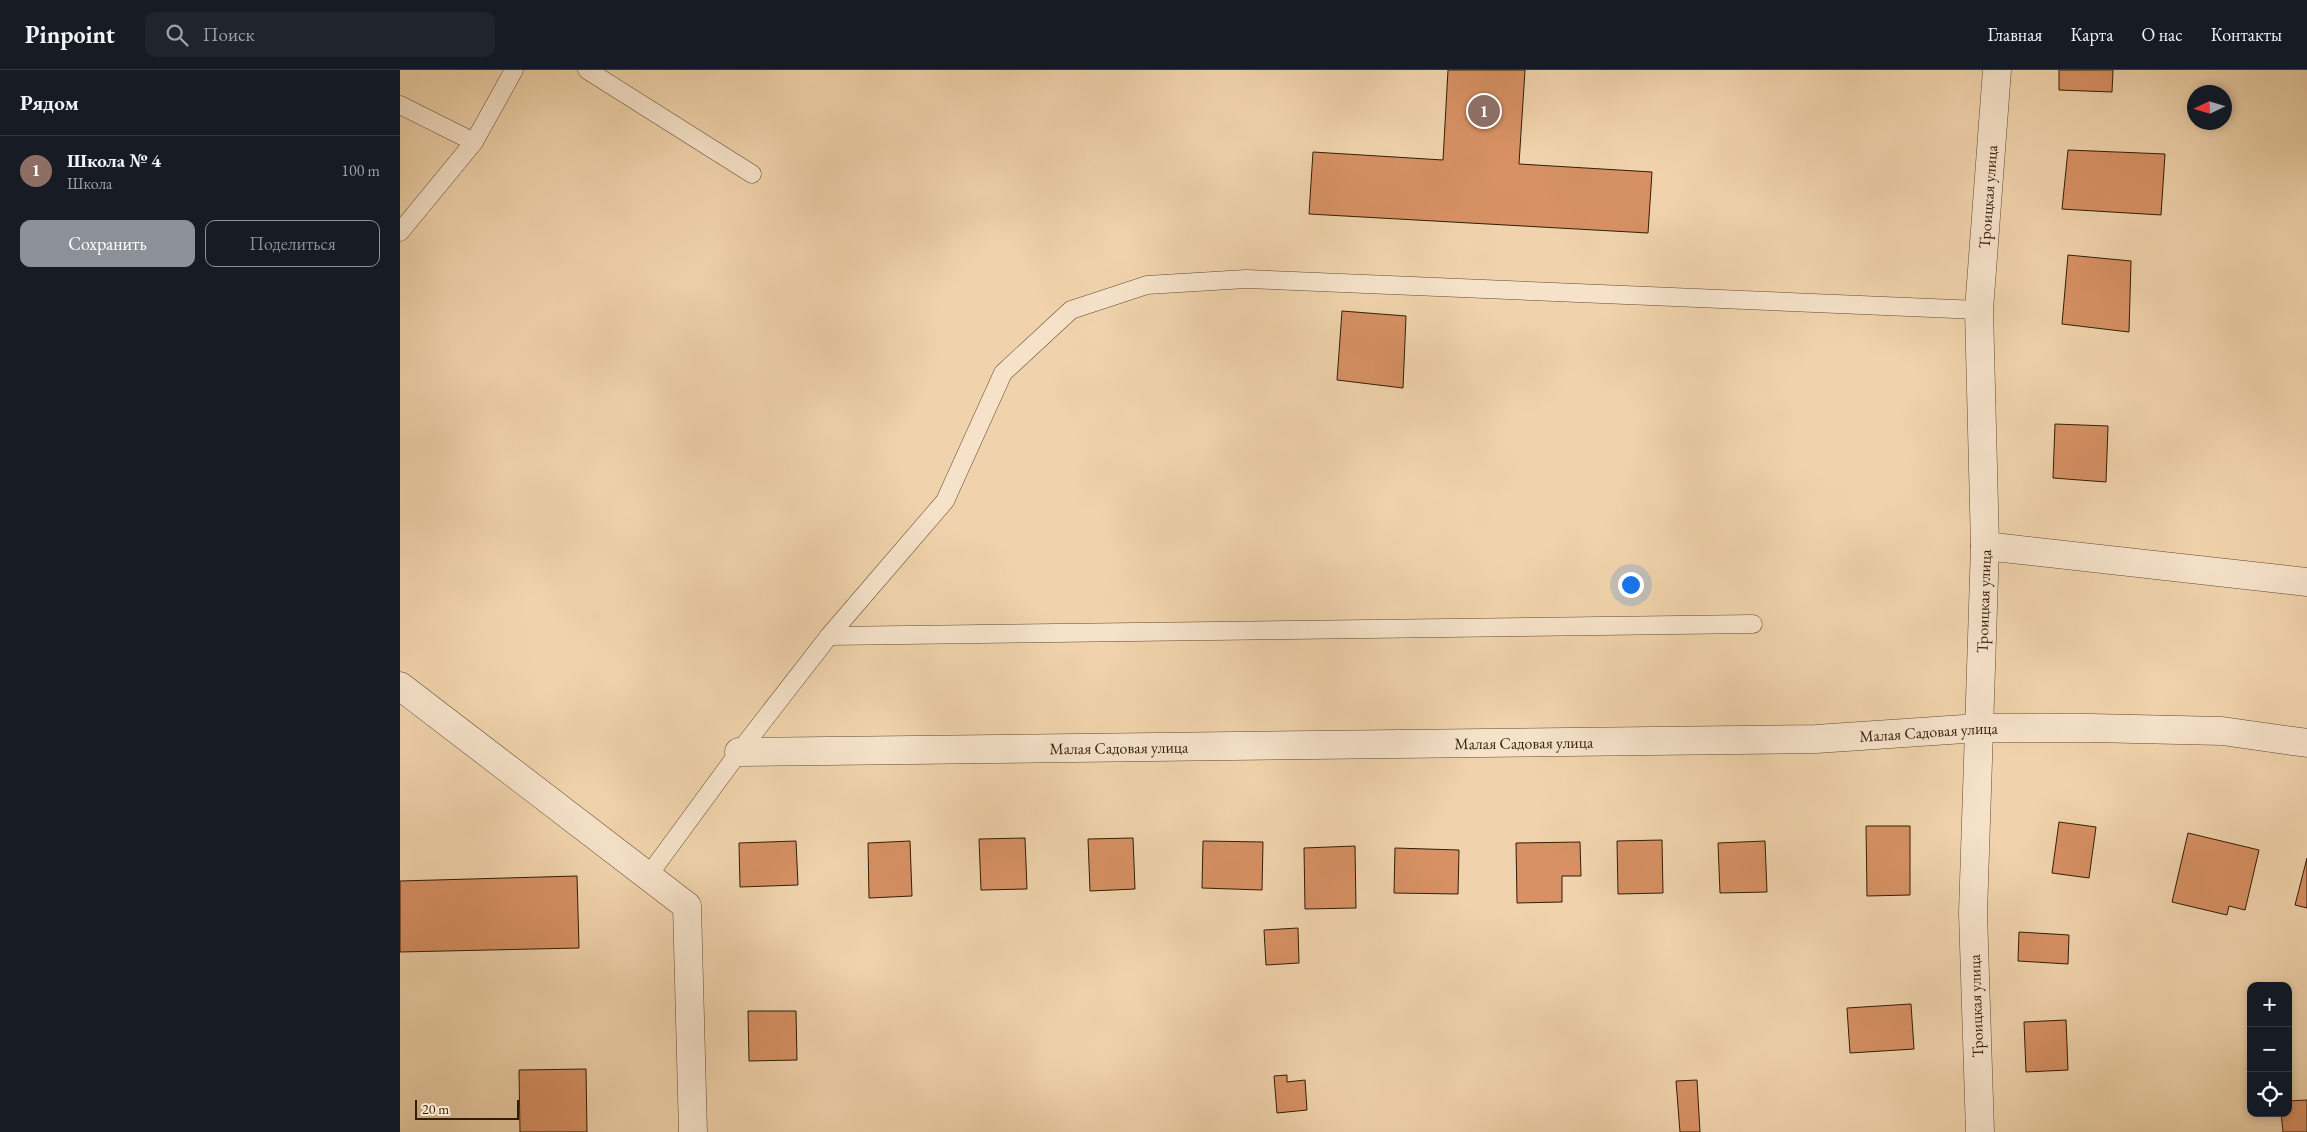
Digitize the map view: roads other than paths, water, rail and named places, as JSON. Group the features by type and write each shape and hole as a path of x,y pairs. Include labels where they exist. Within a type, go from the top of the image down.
{"street":[{"name":"Троицкая улица","path":"1980,1132 1973,913 1985,546 1979,310 1997,70"},
{"path":"1985,546 2307,582"},
{"path":"400,686 687,906 693,1132"},
{"name":"Малая Садовая улица","path":"739,752 1816,739 1979,728 2222,731 2307,743"}],"lane":[{"path":"400,232 474,142 514,70"},
{"path":"587,70 752,174"},
{"path":"400,105 474,142"},
{"path":"648,876 739,752 829,636 945,501 1003,374 1071,310 1147,285 1246,279 1979,310"},
{"path":"829,636 1752,624"}],"place":[{"name":"Школа № 4","path":"1484,111"}]}
